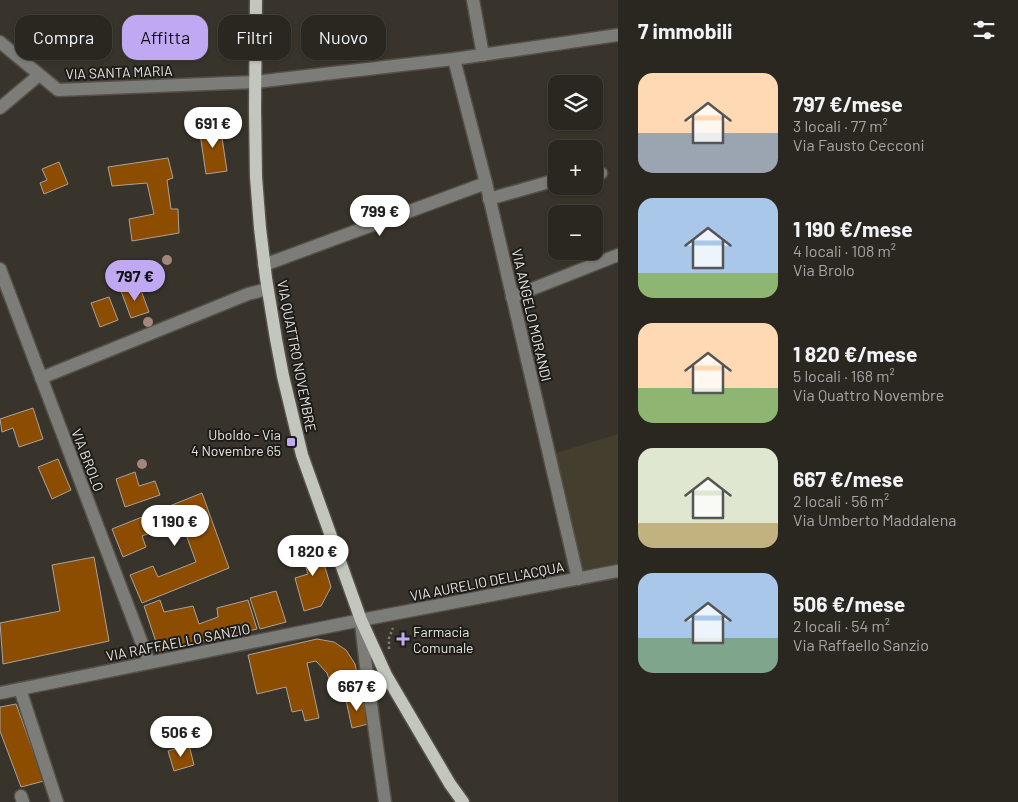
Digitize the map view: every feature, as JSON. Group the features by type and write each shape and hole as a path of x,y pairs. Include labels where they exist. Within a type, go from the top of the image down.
{"main road":[{"name":"VIA QUATTRO NOVEMBRE","path":"256,0 256,177 264,266 282,376 302,455 361,620 386,675 450,784 463,802"}],"street":[{"path":"474,0 483,55"},
{"name":"VIA SANTA MARIA","path":"0,42 58,90 255,82 454,59 618,35"},
{"name":"VIA ANGELO MORANDI","path":"454,59 486,183 578,579"},
{"path":"0,108 39,75"},
{"path":"489,199 548,182"},
{"path":"264,266 486,183"},
{"path":"512,297 618,255"},
{"name":"VIA BROLO","path":"0,269 149,662"},
{"path":"41,378 248,294 267,289"},
{"name":"VIA AURELIO DELL'ACQUA","path":"361,620 618,571"},
{"path":"361,620 384,802"},
{"name":"VIA RAFFAELLO SANZIO","path":"0,693 361,620"},
{"path":"368,683 386,675"},
{"path":"20,689 57,802"}],"shaded area":[{"path":"618,434 618,568 581,575 553,454"}],"building":[{"path":"220,124 227,171 206,174 199,127"},
{"path":"168,158 173,178 167,180 171,209 178,209 179,233 132,241 129,219 154,214 147,183 112,186 108,167"},
{"path":"59,162 68,184 44,194 40,183 47,180 42,169"},
{"path":"139,285 149,312 131,318 121,291"},
{"path":"109,297 118,320 100,327 91,303"},
{"path":"33,408 43,439 19,447 13,428 2,432 0,419"},
{"path":"58,459 71,490 52,499 38,467"},
{"path":"135,472 139,486 155,481 160,495 125,507 116,479"},
{"path":"202,493 229,568 142,603 130,575 153,566 158,577 196,562 181,521 142,536 146,547 123,557 112,529"},
{"path":"316,538 331,587 321,606 304,611 295,578 308,574 298,544"},
{"path":"94,557 109,641 3,664 0,623 60,611 52,565"},
{"path":"276,591 286,622 260,629 250,598"},
{"path":"160,600 164,612 193,606 199,624 218,617 217,608 248,600 257,629 159,651 144,606"},
{"path":"317,639 334,642 346,650 355,664 358,678 331,685 327,673 316,661 307,663 319,718 305,721 302,710 292,712 286,687 257,694 248,655"},
{"path":"362,697 368,724 352,728 346,700"},
{"path":"16,704 44,781 21,787 0,731 0,707"},
{"path":"189,745 194,765 174,771 168,751"}],"place":[{"name":"Uboldo - Via 4 Novembre 65","path":"291,442"},
{"name":"Farmacia Comunale","path":"403,639"}]}
